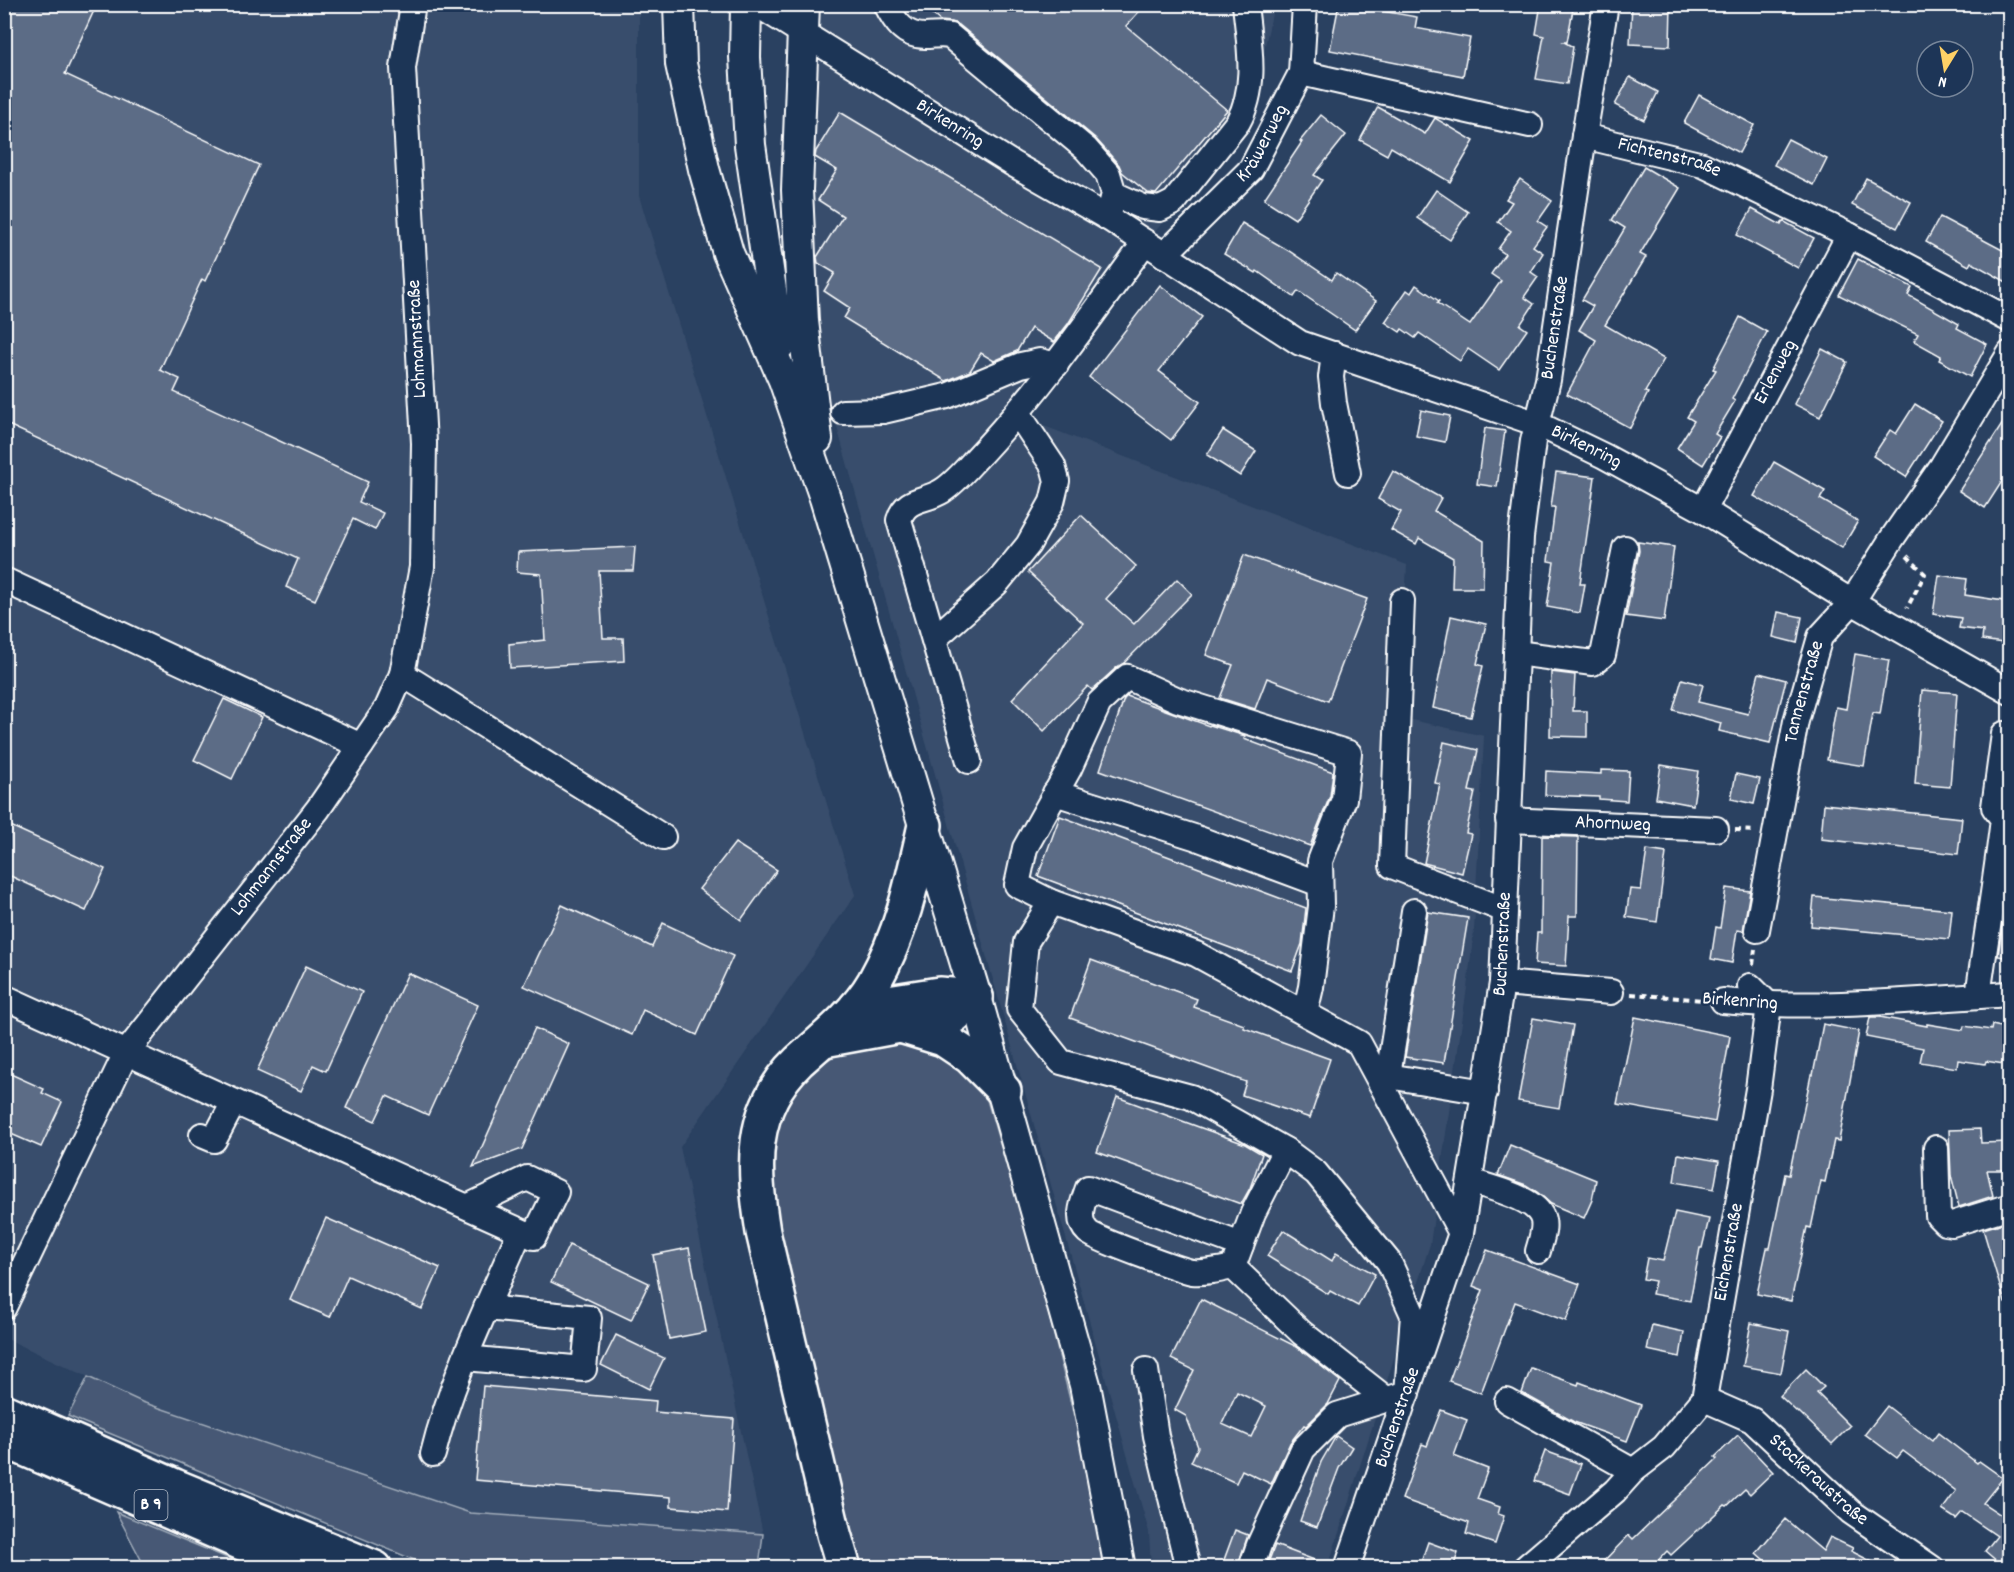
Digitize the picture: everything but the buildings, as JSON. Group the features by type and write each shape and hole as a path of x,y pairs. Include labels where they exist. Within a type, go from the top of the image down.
{"highway":[{"path":"844,1568 763,1232 756,1185 756,1150 764,1114 779,1084 856,1007 874,983 907,905 925,825"},
{"path":"856,1007 939,994 976,997"},
{"path":"824,1040 954,1016 976,997"},
{"path":"902,1026 943,1039 970,1057 1004,1091"},
{"name":"B 9","path":"4,1411 175,1486 375,1568"},
{"name":"B 9","path":"4,1440 299,1568"},
{"path":"824,1568 834,1534"}],"main road":[{"path":"679,4 681,64 704,169 728,254 784,380 825,498 925,825 1004,1091 1085,1385 1120,1568"},
{"path":"746,4 750,146 784,380"},
{"path":"803,19 797,190 803,321 825,498"}],"street":[{"name":"Birkenring","path":"756,4 803,19 1013,164 1108,218 1300,343 1538,424 1604,456 1703,510 1852,602 2010,692"},
{"path":"886,4 893,19 902,29 914,35 950,36 1086,149 1108,174 1114,194 1108,218"},
{"path":"1114,194 1143,207 1160,209 1174,202 1238,122 1246,108 1250,91 1250,58 1245,4"},
{"name":"Kräwerweg","path":"1155,249 1251,169 1301,72 1305,4"},
{"name":"Buchenstraße","path":"1347,1568 1396,1396 1461,1233 1485,1092 1502,984 1521,537 1533,441 1548,380 1606,4"},
{"name":"Lohmannstraße","path":"4,1307 126,1053 318,809 387,708 402,674 422,567 424,443 403,68 410,5"},
{"path":"1301,72 1530,125"},
{"name":"Fichtenstraße","path":"1584,136 1703,165 1849,235 2010,320"},
{"name":"Erlenweg","path":"1703,510 1849,235"},
{"path":"969,761 899,520 902,511 909,504 943,490 967,469 1155,249"},
{"name":"Tannenstraße","path":"1757,930 1796,721 1820,637 1852,602 1942,466 2010,353"},
{"path":"1334,354 1331,377 1334,403 1348,473"},
{"path":"843,412 883,411 947,396 1022,365 1040,361 1056,365"},
{"path":"934,639 997,583 1028,545 1052,502 1057,481 1053,466 1017,412"},
{"path":"1516,652 1593,663 1603,655 1625,548"},
{"path":"4,580 361,746"},
{"path":"1402,601 1392,866 1505,910"},
{"path":"402,674 663,837"},
{"path":"1305,1013 1311,987 1321,906 1320,861 1344,799 1349,753 1178,700 1127,676 1099,704 1069,769 1025,848 1017,885 1052,902 1196,954 1359,1043 1461,1233"},
{"path":"1978,996 2004,819 1994,807 2004,734"},
{"path":"1055,793 1194,837 1320,884"},
{"name":"Ahornweg","path":"1508,820 1716,829"},
{"path":"1052,902 1026,942 1019,1009 1061,1062 1191,1097 1285,1150 1316,1173 1389,1262 1413,1315 1396,1396"},
{"path":"1414,911 1388,1076 1485,1092"},
{"path":"1502,984 1611,992"},
{"path":"1750,986 1769,1005"},
{"name":"Birkenring","path":"1723,1001 1769,1005 2010,994"},
{"path":"4,997 234,1102 520,1231 534,1237 556,1192 527,1178 467,1207"},
{"name":"Eichenstraße","path":"1525,1568 1616,1491 1633,1471 1664,1447 1704,1399 1758,1089 1769,1005"},
{"path":"202,1135 214,1140 234,1102"},
{"path":"1936,1148 1938,1216 1945,1223 1952,1224 2010,1206"},
{"path":"1285,1150 1253,1213 1237,1256 1210,1272 1189,1272 1107,1242 1088,1232 1081,1220 1081,1206 1088,1188 1237,1256 1302,1333 1396,1396"},
{"path":"1470,1181 1519,1198 1534,1206 1542,1216 1544,1227 1538,1251"},
{"path":"433,1454 446,1409 465,1358 520,1231"},
{"path":"465,1358 584,1369 589,1318 486,1308"},
{"path":"1146,1370 1156,1436 1188,1568"},
{"path":"1251,1568 1259,1545 1303,1449 1337,1415 1396,1396"},
{"name":"Stockeraustraße","path":"1704,1399 1752,1420 1851,1512 1932,1568"},
{"path":"1507,1401 1633,1471"}],"path":[{"path":"1891,540 1924,574 1896,628"},
{"path":"1716,829 1776,832"},
{"path":"1750,986 1757,930"},
{"name":"Birkenring","path":"1611,992 1723,1001"}],"shaded area":[{"path":"5,5 639,5 639,196 855,895 680,1147 763,1534 470,1513 142,1402 5,1338"},
{"path":"822,5 1274,5 1250,113 1010,413 1407,565 1398,717 1484,736 1474,930 1430,1244 1328,1567 1151,1567 1149,1532 817,356 810,183"},
{"path":"878,1041 914,1041 965,1068 987,1100 1039,1275 1080,1440 1106,1567 858,1567 771,1210 768,1174 774,1139 783,1110 800,1084 820,1065 843,1050"},
{"path":"88,1377 142,1402 470,1513 763,1534 759,1567 431,1567 68,1416"},
{"path":"116,1512 249,1567 145,1567"}]}
